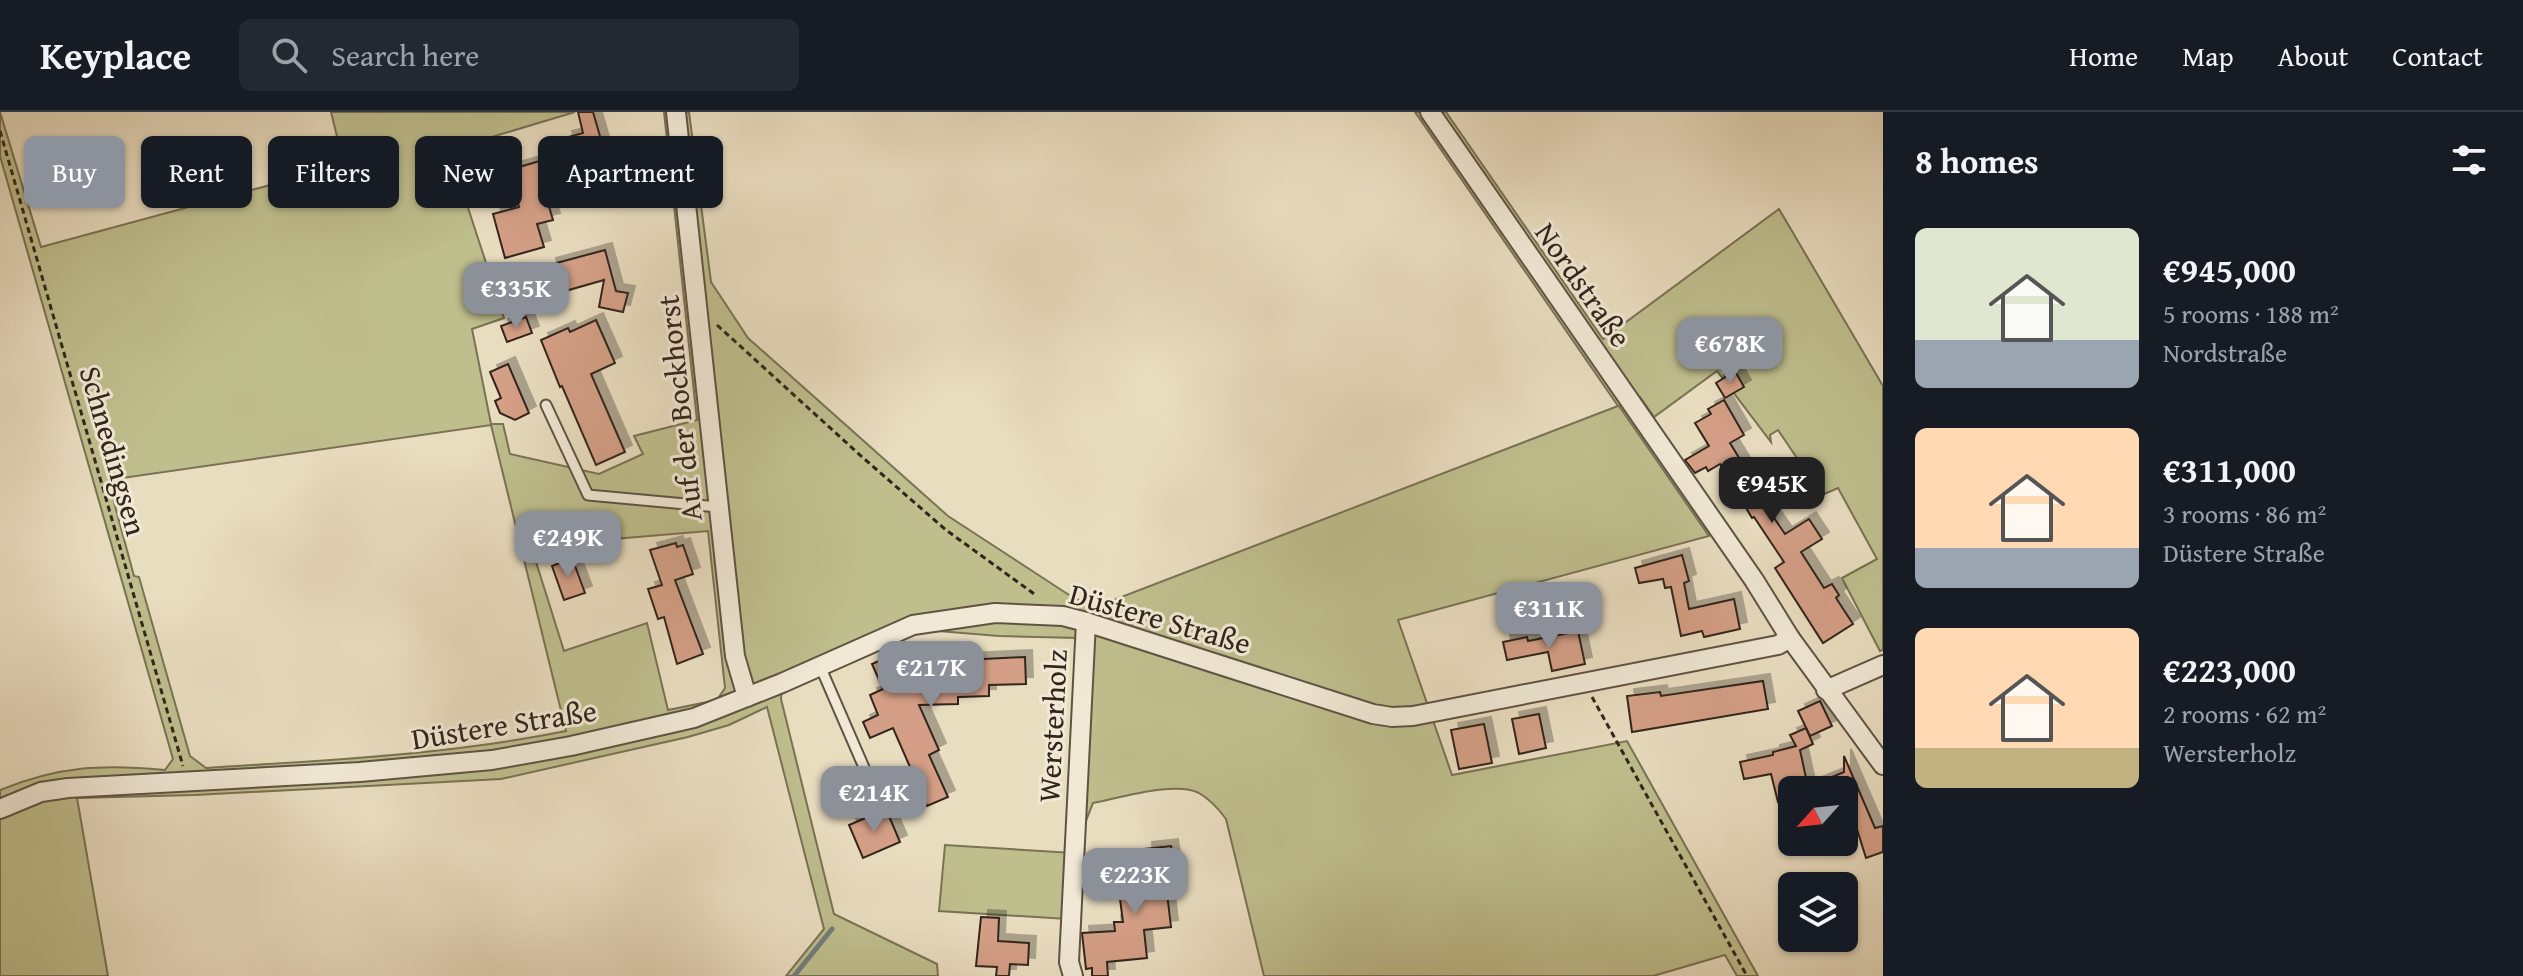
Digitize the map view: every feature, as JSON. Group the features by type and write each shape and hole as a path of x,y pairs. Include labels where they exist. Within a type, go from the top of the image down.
{"street":[{"name":"Auf der Bockhorst","path":"676,112 735,656 747,697"},
{"name":"Nordstraße","path":"1430,112 1826,690 1883,765"},
{"name":"Düstere Straße","path":"0,809 41,792 68,788 360,772 492,760 680,722 747,697 913,625 995,613 1063,616 1086,622 1358,710 1392,717 1413,716 1778,645 1790,638"},
{"name":"Wersterholz","path":"1073,976 1069,962 1086,622"},
{"path":"1826,690 1883,665"}],"lane":[{"path":"546,405 588,495 718,507"},
{"path":"820,666 869,779"}],"path":[{"name":"Schnedingsen","path":"0,131 187,781"},
{"path":"698,305 743,350 946,530 1038,597"},
{"path":"1585,683 1747,976"}],"shaded area":[{"path":"0,112 24,191 24,208 29,208 41,247 185,208 252,208 252,190 268,186 268,208 399,208 399,136 337,136 331,112 575,112 495,136 415,136 415,208 468,208 504,318 472,329 491,424 503,424 510,454 599,474 643,454 634,436 697,420 674,208 701,208 711,282 748,338 948,516 1093,608 1618,406 1415,112 1446,112 1603,339 1779,209 1883,386 1883,650 1880,651 1842,578 1877,559 1838,488 1822,495 1778,430 1770,435 1771,442 1717,371 1654,417 1640,397 1619,406 1709,536 1398,620 1452,775 1627,741 1758,976 1737,976 1725,955 1653,976 1264,976 1226,819 1207,798 1189,790 1147,792 1093,803 1073,854 1067,919 939,911 945,845 1073,853 1078,638 913,629 782,687 781,699 834,914 937,964 938,976 786,976 824,929 767,707 729,725 688,737 501,779 77,798 108,976 0,976 0,790 42,776 81,769 121,767 165,770 173,759 0,156","holes":["491,425 566,731 477,746 387,756 206,768 190,756 139,577 134,576 108,480","708,531 725,688 717,700 668,710 647,623 564,651 531,546"]},
{"path":"664,112 689,112 692,136 667,136"}],"building":[{"path":"578,112 593,112 600,136 572,136 583,133"},
{"path":"538,162 538,208 549,208 553,220 537,224 544,247 505,258 493,214 522,208 522,166"},
{"path":"605,250 616,291 628,293 623,312 599,307 604,280 520,304 515,287 552,277 549,265"},
{"path":"526,317 532,333 507,342 501,326"},
{"path":"596,320 615,363 591,374 625,452 596,465 541,340"},
{"path":"508,364 529,413 515,420 500,413 495,401 501,398 490,372"},
{"path":"1735,371 1744,387 1725,398 1716,383"},
{"path":"1724,400 1744,435 1730,443 1752,479 1757,476 1774,505 1768,509 1785,534 1809,519 1822,539 1801,552 1824,588 1832,584 1839,595 1836,598 1853,624 1823,643 1775,568 1784,562 1752,518 1720,464 1708,471 1706,467 1695,473 1685,460 1709,446 1695,423 1711,414 1708,409"},
{"path":"676,543 677,547 683,545 693,574 675,580 703,654 677,664 664,617 658,619 648,589 662,585 650,550"},
{"path":"1682,555 1689,581 1684,583 1689,609 1734,599 1740,629 1704,637 1702,631 1681,636 1671,587 1665,588 1663,579 1639,583 1635,568"},
{"path":"572,558 585,593 564,600 552,566"},
{"path":"1578,631 1585,664 1552,671 1548,652 1507,660 1503,642 1527,637 1528,641"},
{"path":"896,653 912,688 931,679 964,678 964,660 1025,657 1026,684 989,685 989,696 958,697 958,704 919,705 939,750 929,755 948,797 927,806 893,728 870,738 863,722 878,715 870,695 883,689 872,664"},
{"path":"1763,681 1768,709 1632,732 1627,696 1660,692 1661,696"},
{"path":"1820,701 1832,726 1810,736 1798,711"},
{"path":"1539,714 1546,748 1519,754 1512,719"},
{"path":"1484,724 1492,763 1459,769 1451,730"},
{"path":"1806,728 1813,744 1800,750 1806,776 1778,776 1778,802 1771,774 1744,779 1740,762 1796,746 1790,735"},
{"path":"1844,756 1853,776 1834,776 1844,772"},
{"path":"1858,789 1875,828 1883,826 1883,852 1866,858 1858,832"},
{"path":"886,809 900,842 863,858 849,825"},
{"path":"1171,846 1178,892 1167,893 1171,927 1144,930 1147,958 1107,962 1108,976 1092,976 1092,968 1086,969 1082,933 1115,931 1114,922 1123,922 1119,891 1148,887 1145,849"},
{"path":"981,917 999,918 998,941 1029,943 1028,965 1010,964 1009,976 996,976 997,967 976,966"}],"waterway":[{"path":"794,976 832,929"}]}
